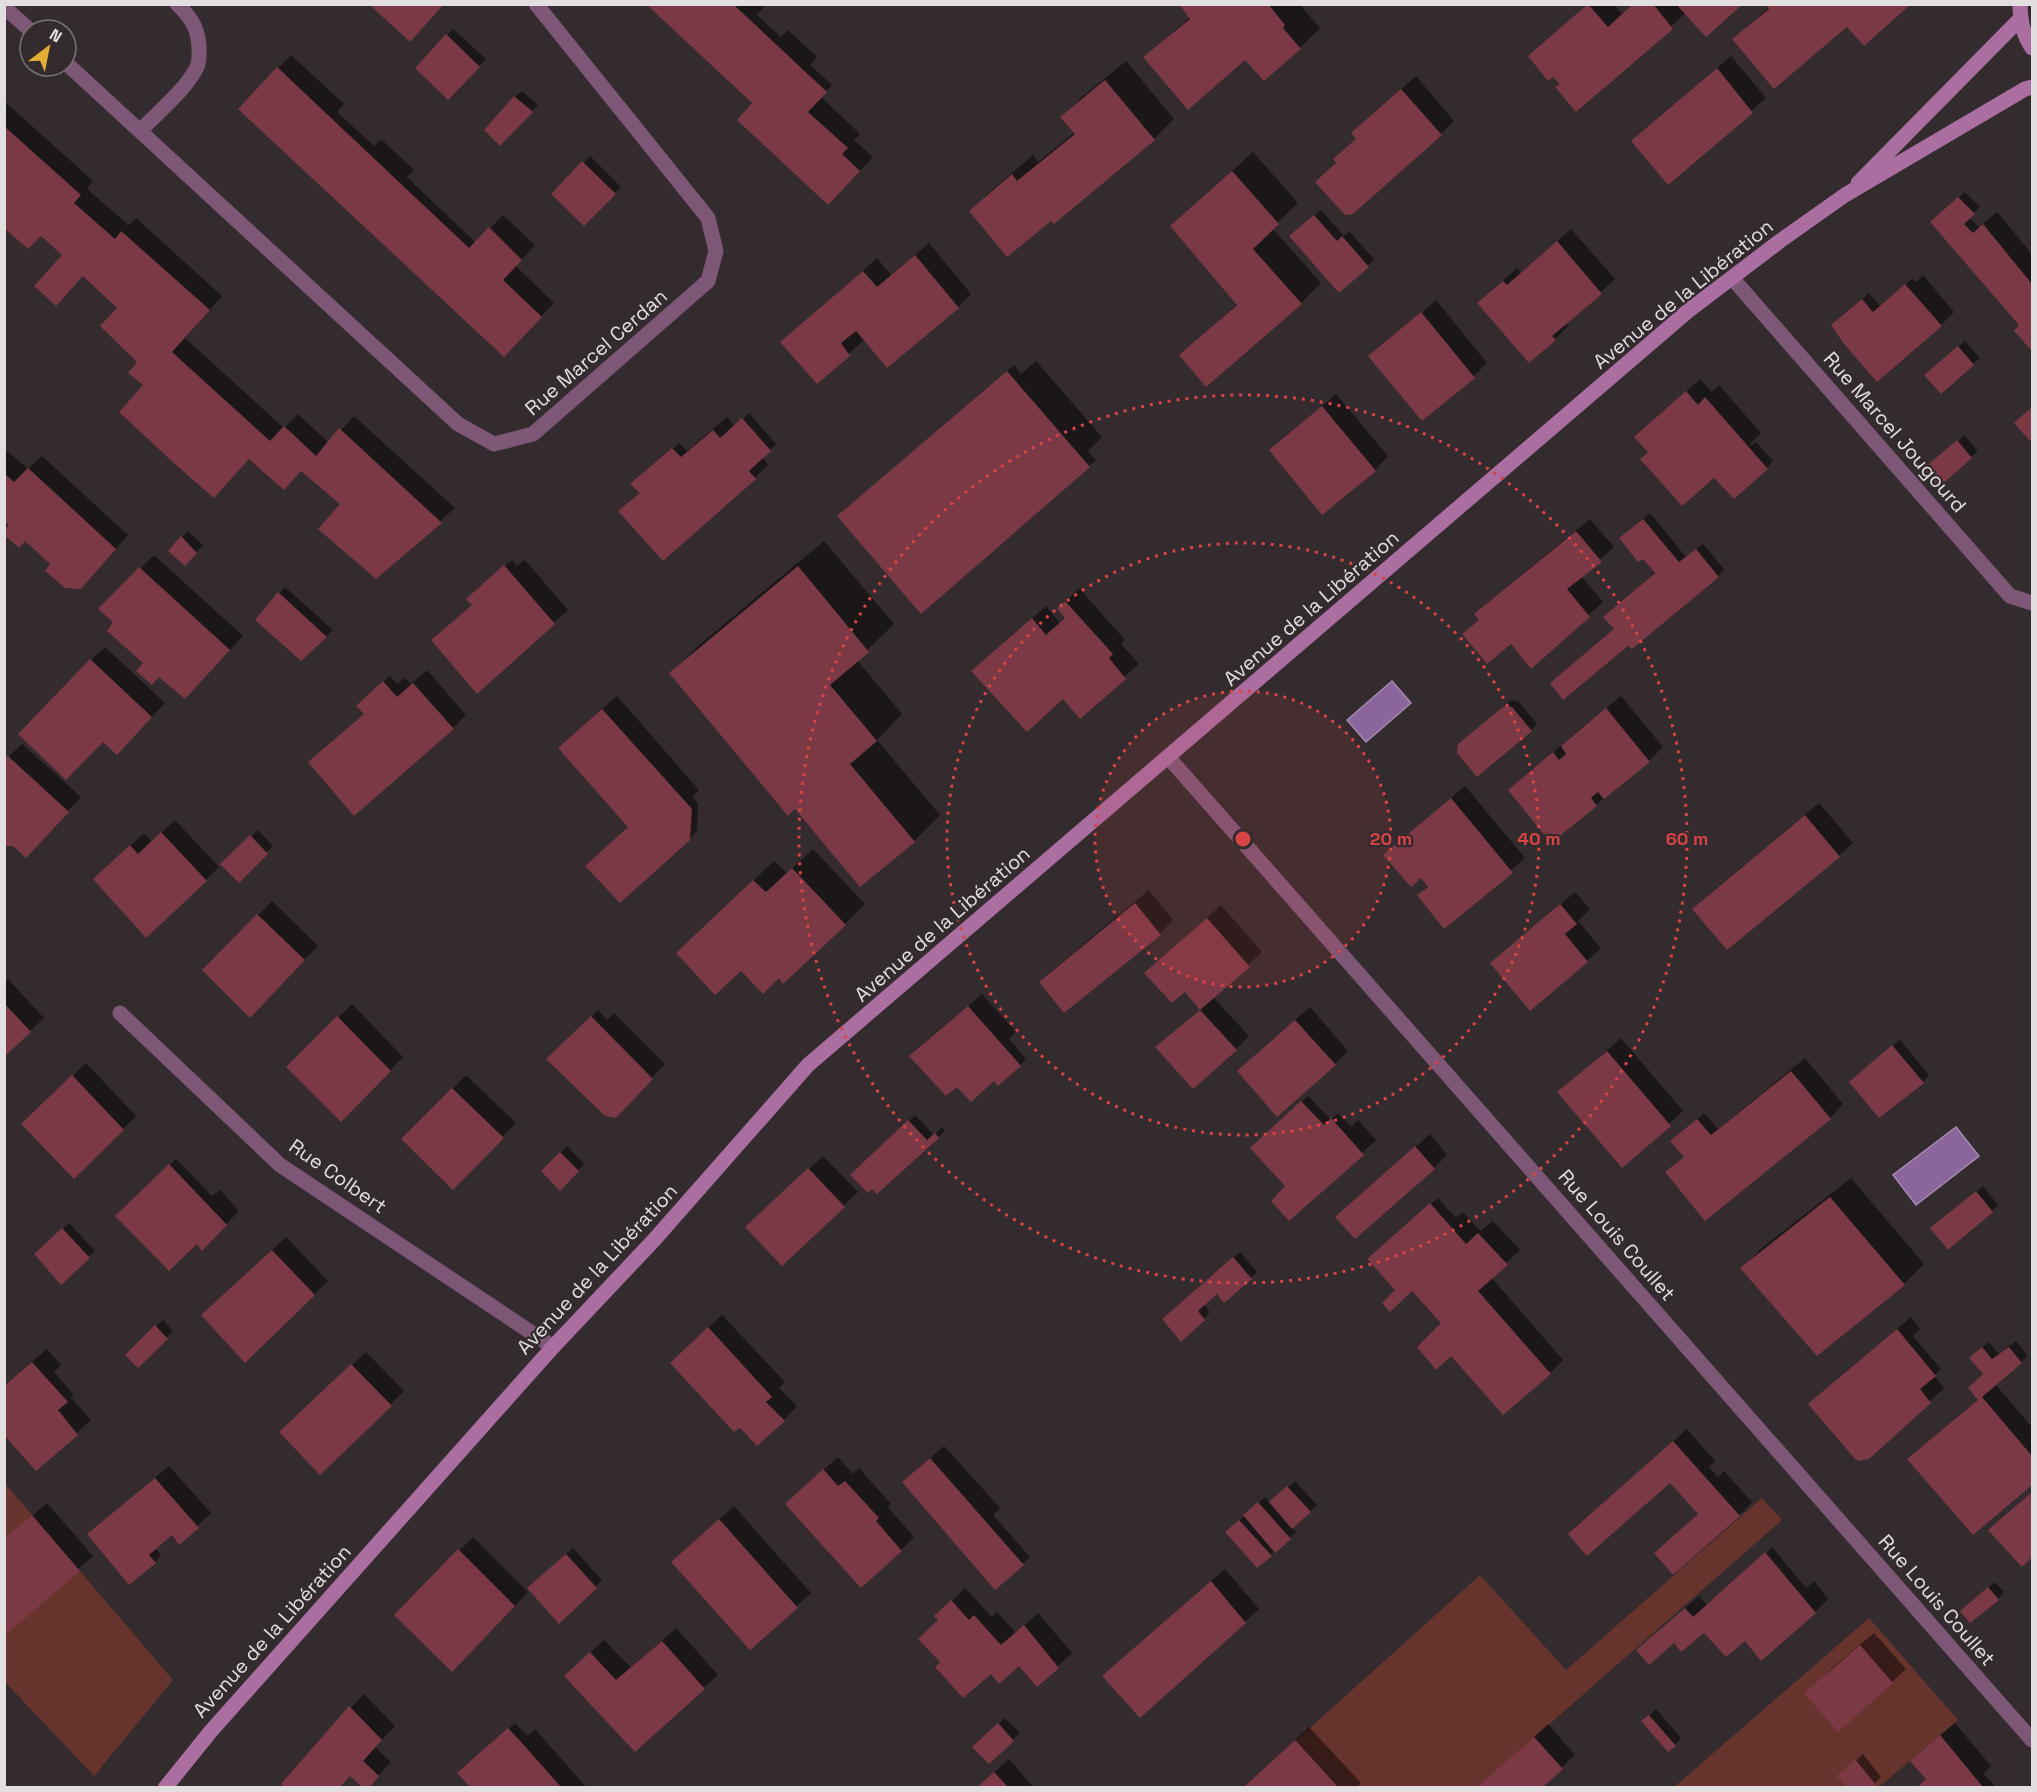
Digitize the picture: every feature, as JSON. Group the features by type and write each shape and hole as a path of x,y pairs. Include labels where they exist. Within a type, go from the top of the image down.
{"main road":[{"path":"2020,12 2028,42 2032,48"},
{"name":"Avenue de la Libération","path":"1845,195 2020,12"},
{"name":"Avenue de la Libération","path":"165,1788 211,1731 553,1347 654,1240 808,1065 1688,311 1845,195 2032,87"}],"street":[{"path":"141,130 183,86 198,66 200,45 196,27 187,13 177,4"},
{"name":"Rue Marcel Cerdan","path":"78,74 458,424 494,444 533,434 708,282 716,251 708,218 536,4"},
{"path":"4,7 18,19"},
{"name":"Rue Marcel Jougourd","path":"1734,279 2010,596 2032,603"},
{"name":"Rue Louis Coullet","path":"1169,758 2032,1740"},
{"name":"Rue Colbert","path":"120,1013 280,1165 553,1347"}],"shaded area":[{"path":"1392,681 1411,703 1366,742 1347,720"},
{"path":"1956,1127 1979,1156 1916,1205 1893,1175"},
{"path":"4,1482 173,1680 94,1776 5,1682"},
{"path":"1762,1498 1782,1520 1478,1787 1243,1788 1480,1575 1566,1670"},
{"path":"1869,1618 1958,1720 1879,1787 1673,1788"}],"building":[{"path":"369,4 444,4 410,42"},
{"path":"646,4 733,4 827,92 808,112 848,148 842,154 860,171 828,205 737,120 752,103"},
{"path":"1179,4 1268,4 1285,25 1283,28 1301,49 1264,81 1245,60 1188,110 1143,57 1190,19"},
{"path":"1588,4 1608,27 1633,4 1653,4 1673,29 1576,112 1555,87 1560,84 1553,77 1548,81 1528,56"},
{"path":"1676,4 1743,4 1706,37"},
{"path":"1765,4 1911,4 1864,46 1847,27 1774,89 1732,39 1769,9"},
{"path":"446,34 480,67 448,100 415,68"},
{"path":"277,67 469,248 489,227 522,260 503,280 542,317 504,357 238,109"},
{"path":"1717,68 1753,113 1668,185 1631,141"},
{"path":"1105,80 1155,140 1054,224 1051,221 1007,257 969,211 1012,174 1017,181 1075,134 1060,117"},
{"path":"1401,89 1442,135 1353,214 1345,215 1315,182 1336,163 1333,159 1356,139 1351,133"},
{"path":"514,96 533,112 500,146 484,130"},
{"path":"4,126 81,195 74,203 115,239 121,231 210,310 172,352 270,441 284,426 316,456 339,428 442,523 376,579 318,529 340,504 301,471 284,490 249,459 214,498 176,465 119,412 143,385 128,373 137,362 100,326 117,308 83,276 56,306 34,286 62,255 41,236 28,249 4,228"},
{"path":"582,161 616,194 584,226 551,194"},
{"path":"1232,171 1279,224 1253,249 1302,304 1206,387 1179,355 1237,305 1170,226"},
{"path":"1958,197 1975,214 1964,224 1973,233 1983,224 2032,284 2032,351 2014,331 2019,325 1930,222"},
{"path":"1314,215 1337,241 1342,236 1369,267 1339,293 1289,236"},
{"path":"1557,241 1602,294 1552,336 1556,340 1529,363 1477,303 1503,281 1507,285"},
{"path":"915,255 959,308 887,368 856,331 841,343 850,356 817,384 780,342 863,271 877,287"},
{"path":"1905,284 1942,326 1877,382 1844,344 1831,325 1862,299 1873,312"},
{"path":"1421,312 1475,378 1422,421 1368,356"},
{"path":"1958,346 1974,365 1941,394 1924,375"},
{"path":"1007,371 1090,467 921,614 837,516"},
{"path":"1686,391 1698,405 1705,397 1768,469 1734,499 1714,478 1682,506 1640,459 1648,452 1634,437"},
{"path":"1322,406 1376,471 1322,515 1269,450"},
{"path":"2032,407 2032,439 2030,441 2014,423"},
{"path":"742,418 771,451 749,471 756,479 663,561 618,511 640,493 630,484 672,448 681,457 713,430 720,438"},
{"path":"1957,440 1972,458 1939,487 1924,468"},
{"path":"28,468 116,549 81,589 65,588 45,571 50,564 25,541 19,548 4,535 4,530 9,525 4,521 4,473 14,482"},
{"path":"1643,519 1679,562 1696,549 1719,577 1632,649 1628,646 1563,700 1550,683 1614,629 1603,617 1655,573 1643,559 1638,562 1619,538"},
{"path":"1576,531 1602,562 1567,589 1590,617 1531,669 1511,644 1487,664 1462,634 1479,620 1474,614"},
{"path":"181,536 197,553 185,566 168,551"},
{"path":"504,565 555,624 477,694 431,640 472,605 466,599"},
{"path":"798,566 869,652 830,685 877,741 850,764 915,842 860,887 795,809 788,816 669,673"},
{"path":"139,567 230,650 185,699 159,677 152,685 136,671 143,663 107,631 113,622 98,609"},
{"path":"278,592 327,637 301,661 255,620"},
{"path":"1065,601 1113,654 1109,658 1126,679 1080,719 1063,699 1027,732 971,671 1032,618 1046,635 1065,618 1057,608"},
{"path":"90,659 152,717 117,755 103,742 66,780 18,734"},
{"path":"383,681 397,697 413,683 454,729 354,816 308,762 364,714 356,706"},
{"path":"1504,706 1512,707 1532,731 1477,777 1457,753 1458,744"},
{"path":"1606,708 1650,762 1604,799 1598,792 1591,798 1597,806 1551,843 1508,790 1553,752 1559,760 1566,754 1561,746"},
{"path":"602,709 692,809 690,840 620,903 585,866 628,827 558,748"},
{"path":"8,756 69,812 26,858 13,846 4,846 4,759"},
{"path":"1451,798 1513,873 1444,929 1417,895 1428,887 1421,878 1411,887 1383,855"},
{"path":"1805,815 1840,857 1727,950 1692,909"},
{"path":"161,832 207,881 146,938 93,879 130,845 138,854"},
{"path":"250,835 268,854 239,883 220,864"},
{"path":"792,868 846,925 783,984 779,978 763,994 741,971 715,995 676,953 753,880 766,892"},
{"path":"1135,903 1161,935 1064,1013 1039,982"},
{"path":"1560,904 1577,924 1565,934 1588,962 1530,1011 1490,963"},
{"path":"257,914 305,960 250,1018 202,970"},
{"path":"1207,918 1250,967 1200,1010 1185,992 1172,1003 1144,973"},
{"path":"4,1003 31,1032 4,1057"},
{"path":"968,1006 1021,1066 998,1086 994,1081 971,1102 957,1087 946,1096 909,1056"},
{"path":"1200,1010 1237,1050 1193,1089 1155,1047"},
{"path":"337,1016 391,1071 341,1122 286,1067"},
{"path":"591,1016 653,1079 616,1118 605,1116 546,1059"},
{"path":"1295,1020 1336,1065 1277,1117 1237,1071"},
{"path":"1892,1045 1924,1083 1879,1118 1849,1082"},
{"path":"1607,1051 1671,1126 1622,1168 1557,1092"},
{"path":"1791,1071 1831,1119 1705,1221 1665,1172 1684,1157 1670,1141 1697,1119 1711,1135"},
{"path":"72,1075 124,1130 74,1179 21,1124"},
{"path":"452,1088 504,1138 453,1190 401,1139"},
{"path":"1301,1101 1324,1125 1331,1118 1364,1155 1289,1221 1271,1201 1285,1186 1250,1148"},
{"path":"908,1120 927,1140 935,1133 939,1138 877,1194 872,1189 868,1193 850,1175"},
{"path":"1415,1146 1435,1169 1355,1239 1335,1217"},
{"path":"560,1152 579,1171 560,1191 541,1171"},
{"path":"169,1164 227,1225 202,1251 197,1244 169,1271 115,1216"},
{"path":"808,1168 845,1207 782,1266 745,1227"},
{"path":"1976,1191 1993,1212 1948,1250 1930,1228"},
{"path":"1830,1197 1905,1285 1817,1356 1740,1268"},
{"path":"1430,1203 1466,1244 1478,1233 1508,1265 1478,1291 1551,1374 1503,1415 1451,1356 1436,1370 1417,1347 1441,1323 1412,1291 1390,1312 1382,1303 1395,1290 1367,1259"},
{"path":"62,1228 90,1258 61,1285 34,1254"},
{"path":"272,1250 315,1295 245,1363 201,1315"},
{"path":"1233,1257 1252,1279 1224,1303 1217,1294 1198,1311 1205,1320 1181,1342 1162,1319"},
{"path":"155,1325 168,1339 138,1368 125,1355"},
{"path":"708,1327 772,1397 766,1402 785,1421 757,1446 740,1428 734,1432 670,1363"},
{"path":"1897,1329 1936,1376 1920,1389 1931,1403 1869,1459 1859,1461 1808,1404"},
{"path":"1982,1347 1992,1359 2009,1347 2022,1363 1982,1397 2032,1456 2032,1485 1973,1535 1907,1459 1978,1400 1968,1388 1983,1374 1969,1358"},
{"path":"32,1362 68,1402 58,1410 78,1435 36,1471 4,1435 4,1386"},
{"path":"351,1364 392,1406 320,1475 279,1432"},
{"path":"1673,1441 1740,1516 1673,1575 1654,1553 1698,1514 1670,1483 1587,1556 1568,1534"},
{"path":"930,1458 1024,1565 995,1590 902,1482"},
{"path":"823,1469 838,1486 845,1481 879,1518 876,1521 902,1551 861,1588 785,1504"},
{"path":"155,1478 199,1528 179,1545 172,1535 149,1555 156,1563 129,1585 87,1534"},
{"path":"1287,1486 1311,1512 1292,1529 1269,1502"},
{"path":"2032,1492 2032,1557 2022,1567 1988,1530"},
{"path":"1258,1502 1291,1539 1275,1553 1243,1515"},
{"path":"32,1515 80,1571 4,1636 4,1539"},
{"path":"719,1519 798,1608 750,1650 671,1562"},
{"path":"1239,1520 1272,1556 1257,1568 1225,1532"},
{"path":"458,1549 515,1606 452,1672 394,1615"},
{"path":"1765,1552 1816,1613 1761,1661 1745,1641 1726,1657 1704,1633 1681,1652 1674,1643 1649,1665 1636,1650 1685,1608 1693,1617"},
{"path":"566,1554 597,1588 559,1624 527,1588"},
{"path":"1211,1581 1246,1623 1140,1718 1102,1676"},
{"path":"1988,1587 1999,1600 1970,1623 1960,1611"},
{"path":"951,1600 969,1620 974,1615 1001,1645 1024,1625 1059,1668 1037,1687 1019,1666 999,1684 991,1674 963,1698 935,1667 940,1662 918,1639 938,1620 934,1616"},
{"path":"662,1641 705,1689 635,1752 564,1676 590,1652 616,1680"},
{"path":"1860,1645 1893,1683 1838,1732 1804,1693"},
{"path":"349,1706 382,1740 363,1761 379,1776 369,1788 363,1788 350,1776 339,1788 285,1788 281,1784"},
{"path":"1649,1715 1676,1746 1668,1752 1641,1721"},
{"path":"998,1723 1014,1741 989,1764 972,1747"},
{"path":"508,1728 562,1788 471,1788 457,1773"},
{"path":"1940,1735 1984,1788 1916,1788 1926,1779 1910,1761"},
{"path":"1534,1737 1563,1769 1542,1788 1476,1788"},
{"path":"1295,1740 1339,1788 1243,1788"},
{"path":"1855,1759 1876,1785 1873,1788 1847,1788 1837,1776"},
{"path":"994,1772 1009,1788 976,1788"}]}
